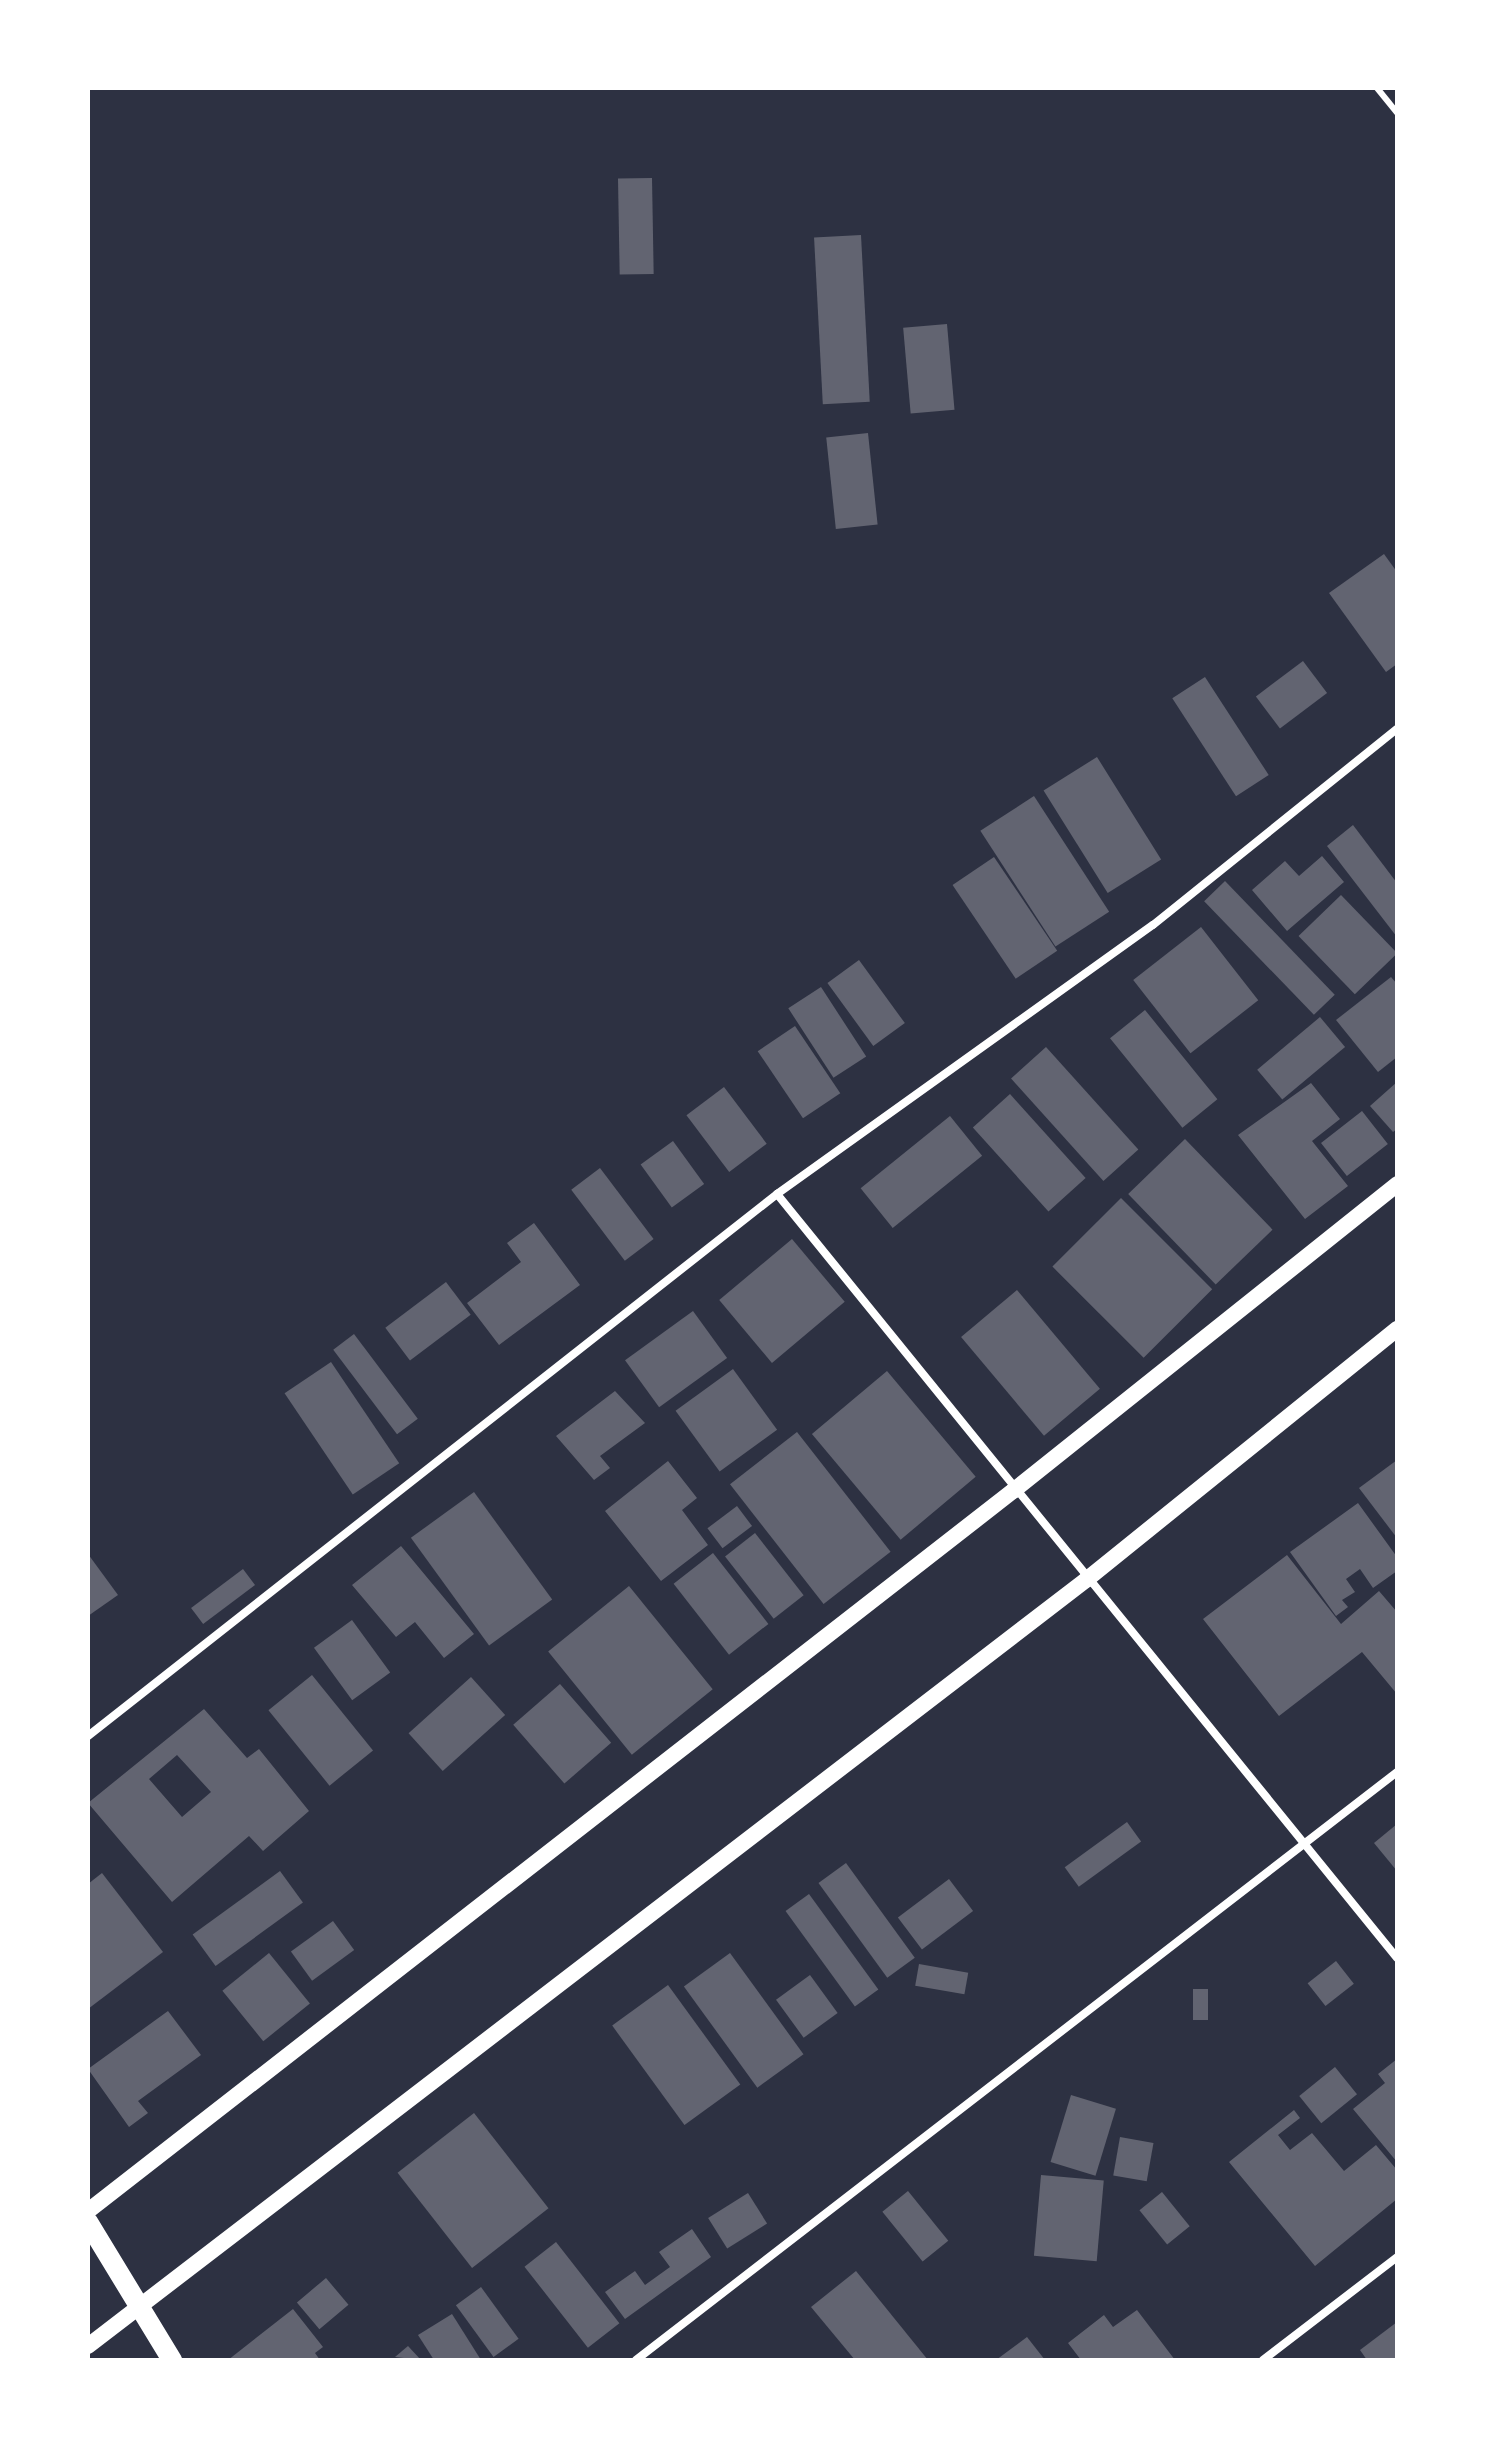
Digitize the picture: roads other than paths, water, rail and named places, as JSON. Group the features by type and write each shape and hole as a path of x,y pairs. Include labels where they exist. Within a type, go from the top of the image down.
{"main road":[{"path":"88,2211 1013,1491 1397,1184"},
{"path":"88,2346 1086,1580 1397,1329"},
{"path":"88,2222 172,2360"}],"street":[{"path":"88,1736 777,1194 1153,925 1397,729"},
{"path":"777,1194 1013,1491 1397,1958"},
{"path":"636,2360 1397,1772"},
{"path":"1263,2360 1397,2257"}],"lane":[{"path":"1377,88 1397,113"}]}
